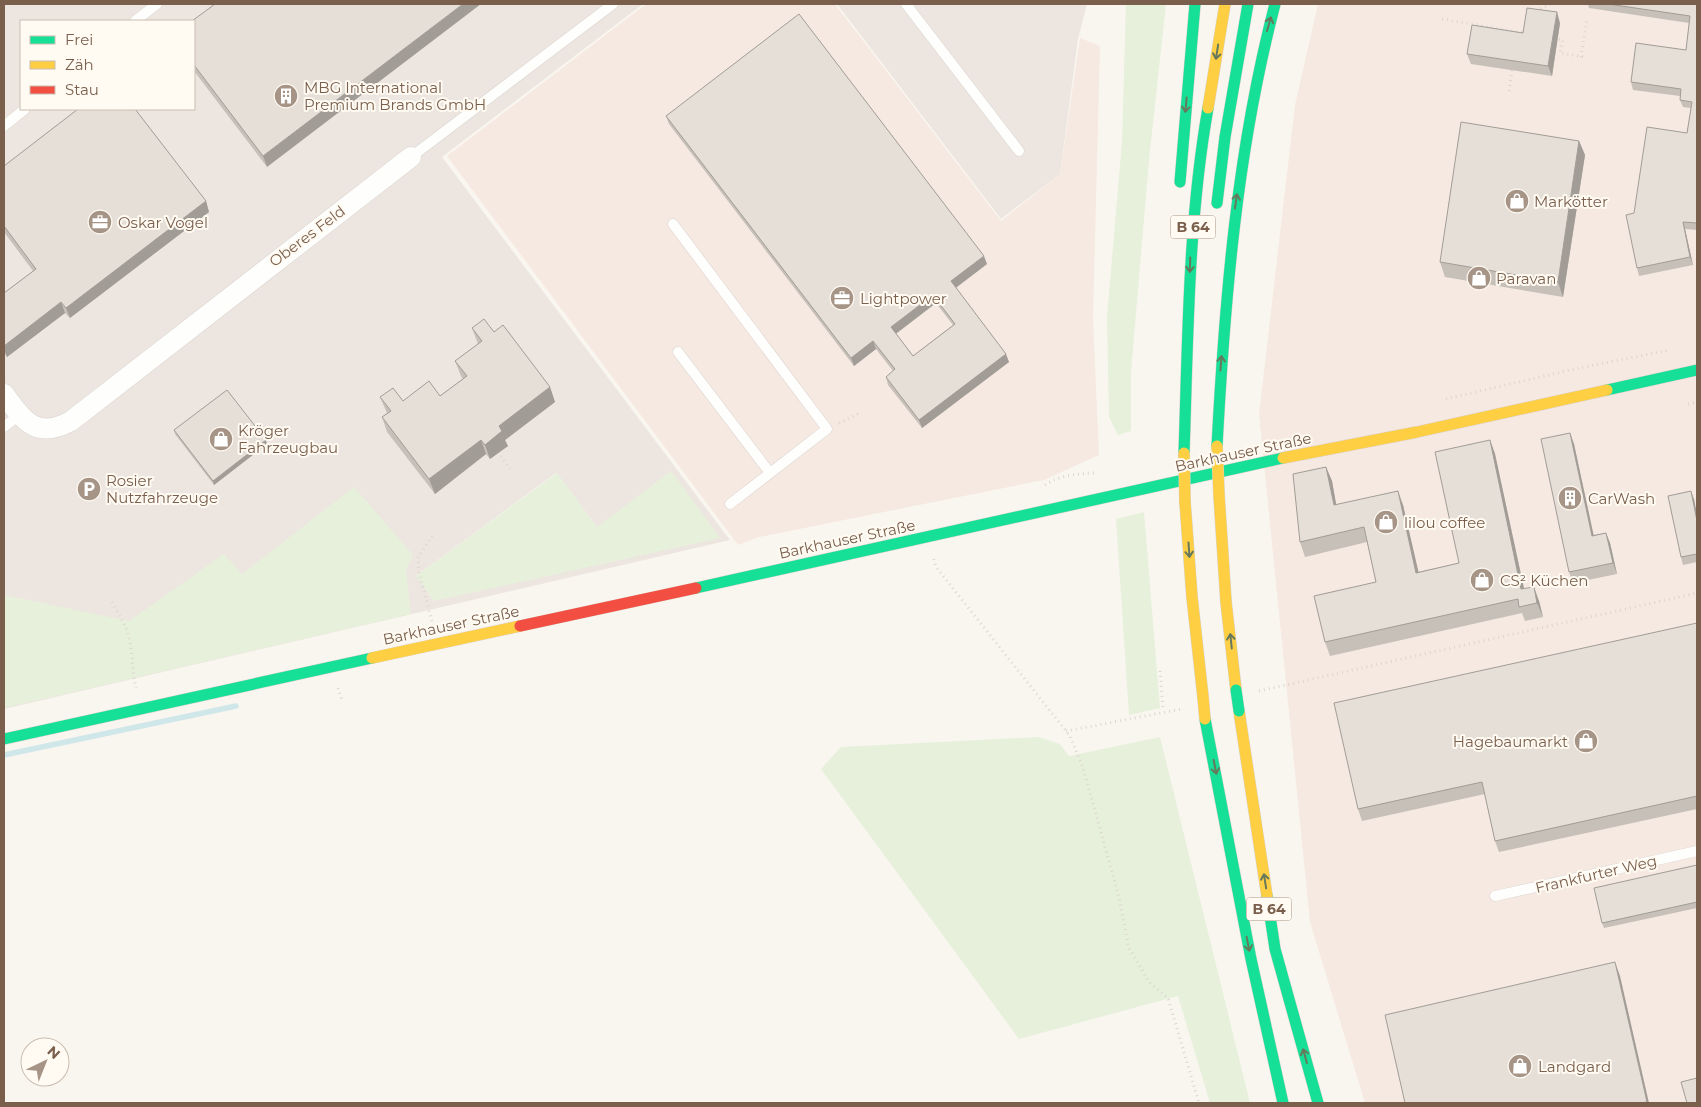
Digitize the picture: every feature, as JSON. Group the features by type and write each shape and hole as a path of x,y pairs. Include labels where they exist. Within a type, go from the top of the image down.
{"main road":[{"path":"1179,192 1195,4"},
{"name":"B 64","path":"1225,4 1200,153 1191,253 1184,453 1185,502 1192,597 1205,719 1251,958 1283,1103"},
{"name":"B 64","path":"1216,211 1225,137 1248,4"},
{"name":"B 64","path":"1217,446 1230,242 1250,110 1275,4"},
{"name":"B 64","path":"1175,360 1184,453"},
{"name":"B 64","path":"1210,365 1217,446 1226,602 1239,711 1276,949 1318,1103"},
{"name":"Barkhauser Straße","path":"4,739 928,537 1103,496 1417,432 1697,370"}],"street":[{"name":"Oberes Feld","path":"4,394 11,421 28,423 42,430 59,428 71,421 411,157"}],"lane":[{"path":"136,20 157,4"},
{"name":"Oberes Feld","path":"411,157 613,4"},
{"path":"906,4 1019,151"},
{"path":"4,126 25,110"},
{"path":"673,224 828,429 730,504"},
{"path":"678,352 770,473"},
{"name":"Frankfurter Weg","path":"1496,896 1697,851"}],"path":[{"path":"1534,12 1551,4"},
{"path":"1442,19 1533,35"},
{"path":"1553,38 1563,40 1560,53 1583,57 1587,19"},
{"path":"1524,33 1525,27"},
{"path":"1509,91 1512,70"},
{"path":"1439,402 1553,373 1679,348"},
{"path":"1688,404 1697,402"},
{"path":"828,429 858,414"},
{"path":"501,456 512,472"},
{"path":"432,536 418,558 419,573 434,628"},
{"path":"928,537 936,567 1066,731 1083,768 1119,897 1129,948 1149,982 1168,998 1200,1103"},
{"path":"1275,687 1697,593"},
{"path":"112,602 125,624 130,642 132,669 137,691"},
{"path":"1160,671 1163,708"},
{"path":"1066,731 1166,712"}],"shaded area":[{"path":"4,4 643,4 442,157 730,540 4,709","holes":["556,473 597,527 416,576"]},
{"path":"646,4 835,4 1001,221 1060,174 1080,38 1100,46 1093,318 1099,455 1044,480 759,537 738,545 447,156"},
{"path":"837,4 1087,4 1078,39 1060,174 1001,219"},
{"path":"1318,4 1697,4 1697,1103 1365,1103 1310,922 1259,414 1295,105"}],"green space":[{"path":"1126,4 1166,4 1149,160 1131,372 1131,431 1118,435 1109,417 1107,317 1122,142"},
{"path":"671,471 720,538 434,601 416,576 557,473 597,527"},
{"path":"354,487 413,555 406,570 411,614 4,708 4,595 129,621 224,554 242,574"},
{"path":"1144,512 1160,708 1129,715 1116,519"},
{"path":"1039,737 1060,744 1069,756 1160,737 1250,1103 1210,1103 1178,996 1019,1039 821,769 841,747"}],"building":[{"name":"MBG International Premium Brands GmbH","path":"215,4 463,4 263,156 195,66 195,20 193,20"},
{"path":"1608,4 1697,4 1697,223 1683,222 1690,257 1637,268 1626,215 1634,213 1647,127 1687,133 1692,102 1680,100 1681,89 1631,82 1636,43 1686,50 1690,16"},
{"path":"1527,8 1557,12 1548,66 1467,54 1472,25 1523,33"},
{"path":"799,14 984,256 951,281 1006,354 919,420 886,377 895,369 873,341 851,358 666,116","holes":["933,295 955,324 913,356 891,327"]},
{"name":"Oskar Vogel","path":"77,110 136,110 206,201 66,308 61,302 4,346 4,293 36,269 4,226 4,166"},
{"name":"Markötter","path":"1461,122 1579,141 1558,282 1440,262"},
{"path":"484,319 494,332 503,325 550,387 499,426 502,431 485,445 481,440 429,479 382,417 391,411 380,397 393,388 403,401 429,381 440,396 467,376 455,361 482,341 472,328"},
{"name":"Kröger Fahrzeugbau","path":"227,390 266,440 213,481 174,430"},
{"name":"CarWash","path":"1570,433 1592,536 1606,533 1613,563 1569,572 1541,439"},
{"path":"1490,440 1521,589 1534,587 1537,603 1519,607 1518,599 1325,642 1314,596 1376,582 1364,527 1300,542 1293,474 1326,467 1334,505 1398,491 1416,573 1459,563 1435,452"},
{"path":"1691,491 1697,521 1697,554 1681,557 1668,496"},
{"name":"Hagebaumarkt","path":"1697,623 1697,796 1495,841 1482,782 1358,809 1334,703"},
{"path":"1697,865 1697,902 1602,923 1594,888"},
{"name":"Landgard","path":"1615,962 1647,1102 1405,1103 1385,1015"},
{"path":"1697,1078 1697,1103 1687,1103 1681,1082"}],"waterway":[{"path":"4,755 236,706"}],"traffic: fast":[{"path":"1180,182 1195,4"},
{"path":"1217,203 1225,137 1248,4"},
{"path":"1217,446 1224,334 1242,168 1262,59 1275,4"},
{"path":"1184,453 1190,280 1196,194 1208,108"},
{"path":"1607,390 1697,370"},
{"path":"696,588 1283,458"},
{"path":"4,739 372,658"},
{"path":"1236,690 1239,711"},
{"path":"1205,719 1251,959 1283,1103"},
{"path":"1267,896 1275,949 1318,1103"}],"traffic: slow":[{"path":"1208,108 1225,4"},
{"path":"1283,458 1417,432 1607,390"},
{"path":"1217,446 1219,495"},
{"path":"1184,453 1185,502"},
{"path":"1219,495 1226,602 1236,690"},
{"path":"1185,502 1192,597 1203,697"},
{"path":"372,658 520,626"},
{"path":"1203,697 1205,719"},
{"path":"1239,711 1267,896"}],"traffic: jam":[{"path":"520,626 696,588"}],"place":[{"name":"MBG International Premium Brands GmbH","path":"286,96"},
{"name":"Markötter","path":"1517,201"},
{"name":"Oskar Vogel","path":"100,222"},
{"name":"Paravan","path":"1479,278"},
{"name":"Lightpower","path":"842,298"},
{"name":"Kröger Fahrzeugbau","path":"221,439"},
{"name":"Rosier Nutzfahrzeuge","path":"89,489"},
{"name":"CarWash","path":"1570,498"},
{"name":"lilou coffee","path":"1386,522"},
{"name":"CS² Küchen","path":"1482,580"},
{"name":"Hagebaumarkt","path":"1586,741"},
{"name":"Landgard","path":"1520,1066"}]}
